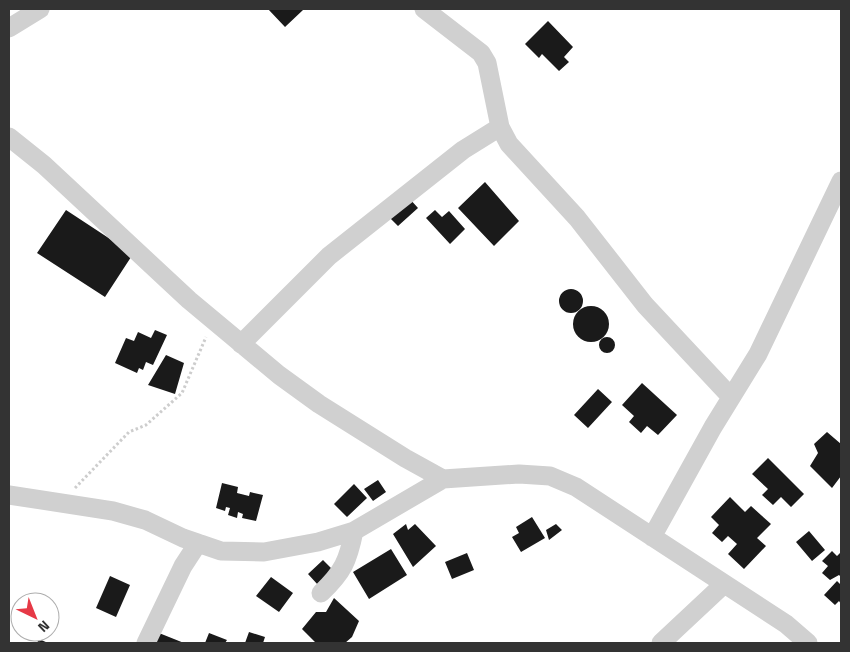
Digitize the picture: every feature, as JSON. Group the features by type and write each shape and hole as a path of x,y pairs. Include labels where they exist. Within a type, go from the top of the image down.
{"street":[{"path":"9,28 40,9"},
{"path":"424,9 481,53 487,63 500,127 510,144 577,218 645,305 731,397"},
{"path":"241,344 329,256 463,150 500,127"},
{"path":"9,137 44,165 212,319 279,375 319,404 443,479"},
{"path":"652,538 680,484 758,354 841,181"},
{"path":"9,495 113,511 144,520 183,538 221,551 264,552 318,542 354,531 443,479 519,474 550,476 576,487 786,624 808,643"},
{"path":"321,593 340,574 349,557 354,531"},
{"path":"146,643 184,566 198,543"},
{"path":"661,643 724,585"}],"path":[{"path":"60,503 129,432 146,426 182,393 212,319"}],"building":[{"path":"268,9 302,9 303,10 285,27"},
{"path":"548,21 573,47 564,57 569,62 559,71 542,54 539,58 525,44"},
{"path":"485,182 519,221 494,246 458,208"},
{"path":"409,198 418,208 398,226 389,217"},
{"path":"66,210 133,254 105,297 37,253"},
{"path":"435,210 442,217 449,211 465,229 450,244 426,218"},
{"path":"571,289 579,293 583,301 579,309 571,313 563,309 559,301 563,293"},
{"path":"591,306 598,307 604,311 608,317 608,331 604,337 598,341 591,342 584,341 578,337 574,331 573,324 574,317 578,311 584,307"},
{"path":"155,330 167,335 153,365 146,362 143,370 139,368 137,373 115,363 126,338 134,341 138,332 151,338"},
{"path":"607,337 615,345 607,353 599,345"},
{"path":"166,355 184,363 175,394 148,385"},
{"path":"642,383 677,415 658,435 647,426 641,433 629,422 634,416 622,405"},
{"path":"598,389 612,402 588,428 574,415"},
{"path":"827,432 841,444 841,476 832,488 810,466 818,453 814,444"},
{"path":"768,458 804,494 791,507 781,497 773,505 762,495 768,489 752,474"},
{"path":"378,480 386,492 373,501 364,489"},
{"path":"222,483 238,487 237,493 249,496 250,492 263,495 256,521 242,518 243,514 238,512 237,518 228,515 230,508 226,507 225,511 216,508"},
{"path":"354,484 367,498 347,517 334,504"},
{"path":"730,497 745,512 751,506 771,524 757,538 766,546 744,569 728,554 737,544 728,536 722,542 712,533 719,525 711,517"},
{"path":"532,517 545,538 521,552 512,537 519,533 516,527"},
{"path":"406,524 408,530 415,524 436,546 413,567 393,534"},
{"path":"556,524 562,530 549,540 546,530"},
{"path":"809,531 825,550 812,561 796,542"},
{"path":"391,549 407,575 369,599 353,572"},
{"path":"832,551 837,556 841,554 841,577 839,575 830,580 822,573 828,566 822,561"},
{"path":"467,553 474,570 452,579 445,562"},
{"path":"323,560 333,570 318,585 308,574"},
{"path":"110,576 130,585 116,617 96,608"},
{"path":"271,577 293,593 279,612 256,596"},
{"path":"837,581 841,585 841,604 839,601 835,605 824,595"},
{"path":"334,598 359,621 352,637 345,643 316,643 302,629 316,612 326,612"},
{"path":"249,632 265,637 263,643 245,643"},
{"path":"159,633 184,643 149,643"},
{"path":"209,633 227,640 225,643 205,643"}]}
